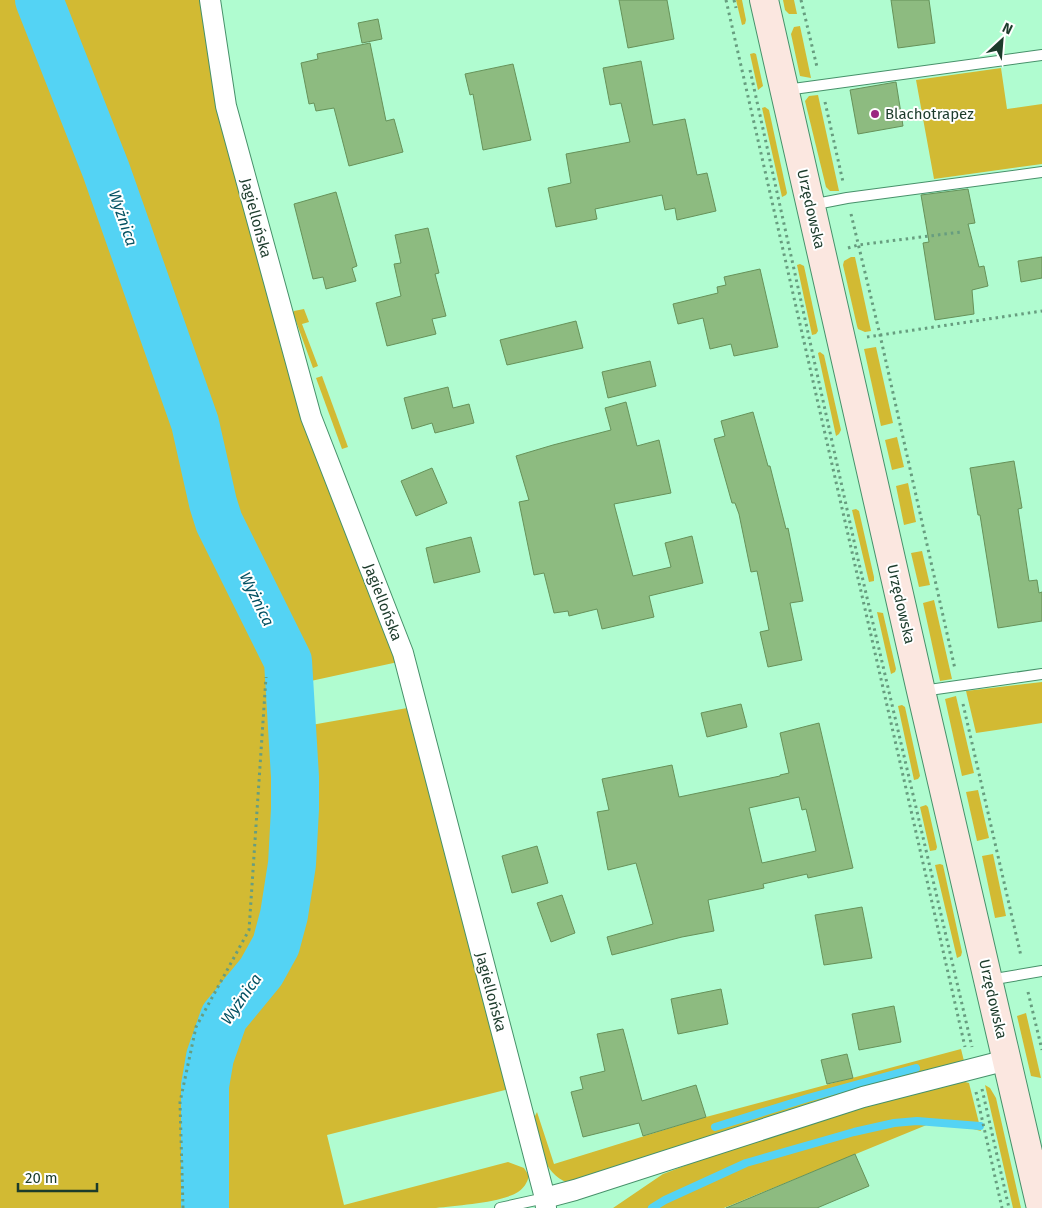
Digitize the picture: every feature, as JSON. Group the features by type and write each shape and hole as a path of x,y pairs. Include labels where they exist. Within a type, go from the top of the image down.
{"street":[{"name":"Jagiellońska","path":"210,0 226,106 311,418 403,653 545,1203"},
{"name":"Urzędowska","path":"764,0 1041,1208"},
{"path":"545,1203 575,1190 863,1097 1007,1060"}],"lane":[{"path":"785,90 1042,54"},
{"path":"810,205 847,198 1042,172"},
{"path":"921,691 1042,674"},
{"path":"988,980 1042,971"},
{"path":"500,1208 545,1203"}],"path":[{"path":"726,0 974,1068 1010,1208"},
{"path":"734,0 736,10"},
{"path":"801,0 880,334 1042,1050"},
{"path":"749,68 974,1068 1002,1208"},
{"path":"821,254 858,245 961,232"},
{"path":"842,342 880,334 1042,311"},
{"path":"183,1208 180,1102 196,1027 249,930 266,677"}],"shaded area":[{"path":"0,0 201,0 211,73 223,133 398,662 297,684 300,727 413,707 509,1089 327,1135 344,1205 508,1162 524,1168 529,1176 522,1189 510,1196 467,1205 436,1208 0,1208"},
{"path":"736,0 742,0 746,20 745,24 742,25"},
{"path":"783,0 794,0 797,14 789,14 785,10"},
{"path":"800,26 811,78 800,76 791,34 794,27"},
{"path":"750,54 756,54 763,86 758,90"},
{"path":"1001,68 1007,109 1042,104 1042,164 934,179 916,80"},
{"path":"818,95 839,191 830,191 826,187 805,101 809,96"},
{"path":"765,107 769,110 787,193 782,197 762,108"},
{"path":"855,257 871,331 865,332 858,329 857,326 843,265 844,261"},
{"path":"797,265 804,266 818,331 812,335"},
{"path":"304,309 309,322 302,324 318,366 313,368 293,313 294,311"},
{"path":"876,347 893,423 881,426 864,349"},
{"path":"820,352 824,355 841,430 836,436 818,353"},
{"path":"322,376 348,447 342,449 316,378"},
{"path":"897,437 904,467 892,470 885,440"},
{"path":"908,483 916,522 904,525 896,486"},
{"path":"856,509 859,511 874,581 869,582 852,510"},
{"path":"922,551 930,585 919,587 911,553"},
{"path":"934,600 952,679 940,681 923,603"},
{"path":"877,612 883,613 896,669 891,674"},
{"path":"1042,682 1042,723 976,733 966,691"},
{"path":"956,696 974,773 962,776 945,699"},
{"path":"902,705 905,707 920,776 914,780 898,706"},
{"path":"978,790 989,838 977,841 966,792"},
{"path":"926,805 937,847 936,850 930,851 920,807"},
{"path":"993,854 1006,916 995,918 982,856"},
{"path":"935,865 943,865 962,952 961,956 957,958"},
{"path":"1026,1013 1041,1078 1031,1076 1017,1016"},
{"path":"961,1049 964,1061 568,1183 552,1172 547,1165 540,1148 533,1120 537,1112 554,1164 706,1117"},
{"path":"969,1083 981,1131 957,1125 929,1124 724,1208 613,1208 663,1174 708,1157 932,1085"},
{"path":"985,1085 990,1088 996,1098 1021,1208 1013,1208"}],"building":[{"path":"619,0 667,0 674,39 628,48"},
{"path":"891,0 929,0 935,43 898,48"},
{"path":"378,19 382,39 362,43 358,23"},
{"path":"370,43 386,121 394,119 403,152 349,166 334,108 316,111 314,103 309,104 301,63 318,59 317,54"},
{"path":"641,61 653,125 685,119 697,175 707,173 716,211 677,220 675,208 665,210 662,195 595,209 597,219 556,227 548,188 571,183 566,154 630,142 621,103 610,105 603,68"},
{"path":"513,64 531,140 483,150 473,94 470,95 465,74"},
{"name":"Blachotrapez","path":"896,82 903,126 858,134 850,90"},
{"path":"968,189 975,223 968,224 979,267 984,266 988,286 972,290 974,314 935,320 923,243 929,242 921,195"},
{"path":"336,192 357,266 352,268 356,281 326,289 323,277 313,279 294,204"},
{"path":"428,228 439,273 435,274 446,316 432,319 436,334 387,346 376,303 401,296 394,264 401,263 395,235"},
{"path":"1042,257 1042,278 1021,282 1018,261"},
{"path":"760,269 778,347 734,356 731,344 710,349 703,318 678,324 673,304 718,293 717,287 726,285 724,277"},
{"path":"576,321 583,348 507,365 500,340"},
{"path":"650,361 656,386 608,398 602,372"},
{"path":"448,387 453,408 469,404 474,423 435,433 432,423 412,429 404,398"},
{"path":"626,402 637,446 659,440 671,493 614,504 633,576 671,567 665,543 692,536 703,583 649,596 654,617 602,629 597,609 569,616 568,611 554,613 544,573 534,575 519,502 529,500 516,456 611,430 605,408"},
{"path":"753,412 768,466 770,466 786,529 788,528 803,601 790,603 802,660 768,667 760,632 769,630 757,571 751,572 739,514 735,503 732,503 714,439 725,436 721,421"},
{"path":"1014,461 1022,508 1018,509 1029,581 1037,580 1039,593 1042,592 1042,621 998,628 980,515 978,515 970,468"},
{"path":"432,468 447,503 416,516 401,481"},
{"path":"471,537 480,572 434,583 426,548"},
{"path":"741,704 747,727 707,737 701,713"},
{"path":"819,723 853,868 808,878 807,874 763,884 764,888 708,900 714,931 612,955 607,937 653,924 636,863 608,870 597,812 609,810 602,779 672,765 679,797 780,776 789,773 780,733","holes":["799,797 802,810 806,809 816,851 762,863 749,808"]},
{"path":"537,846 548,883 512,893 502,856"},
{"path":"562,895 575,933 551,942 537,903"},
{"path":"862,907 872,958 824,965 815,915"},
{"path":"721,989 728,1024 678,1034 671,999"},
{"path":"894,1006 901,1042 859,1050 852,1014"},
{"path":"623,1029 642,1101 696,1085 706,1117 643,1136 639,1123 583,1137 571,1092 583,1089 580,1077 605,1071 597,1034"},
{"path":"847,1054 853,1078 827,1084 821,1060"},
{"path":"855,1154 869,1186 817,1208 726,1208"}],"waterway":[{"name":"Wyżnica","path":"39,0 106,170 195,423 219,522 288,661 295,777 292,864 284,915 276,945 261,972 224,1017 210,1057 205,1086 205,1208"},
{"path":"715,1127 808,1098 916,1068"},
{"path":"652,1208 665,1200 746,1163 854,1132 894,1123 917,1121 980,1126"}],"place":[{"name":"Blachotrapez","path":"875,114"}]}
